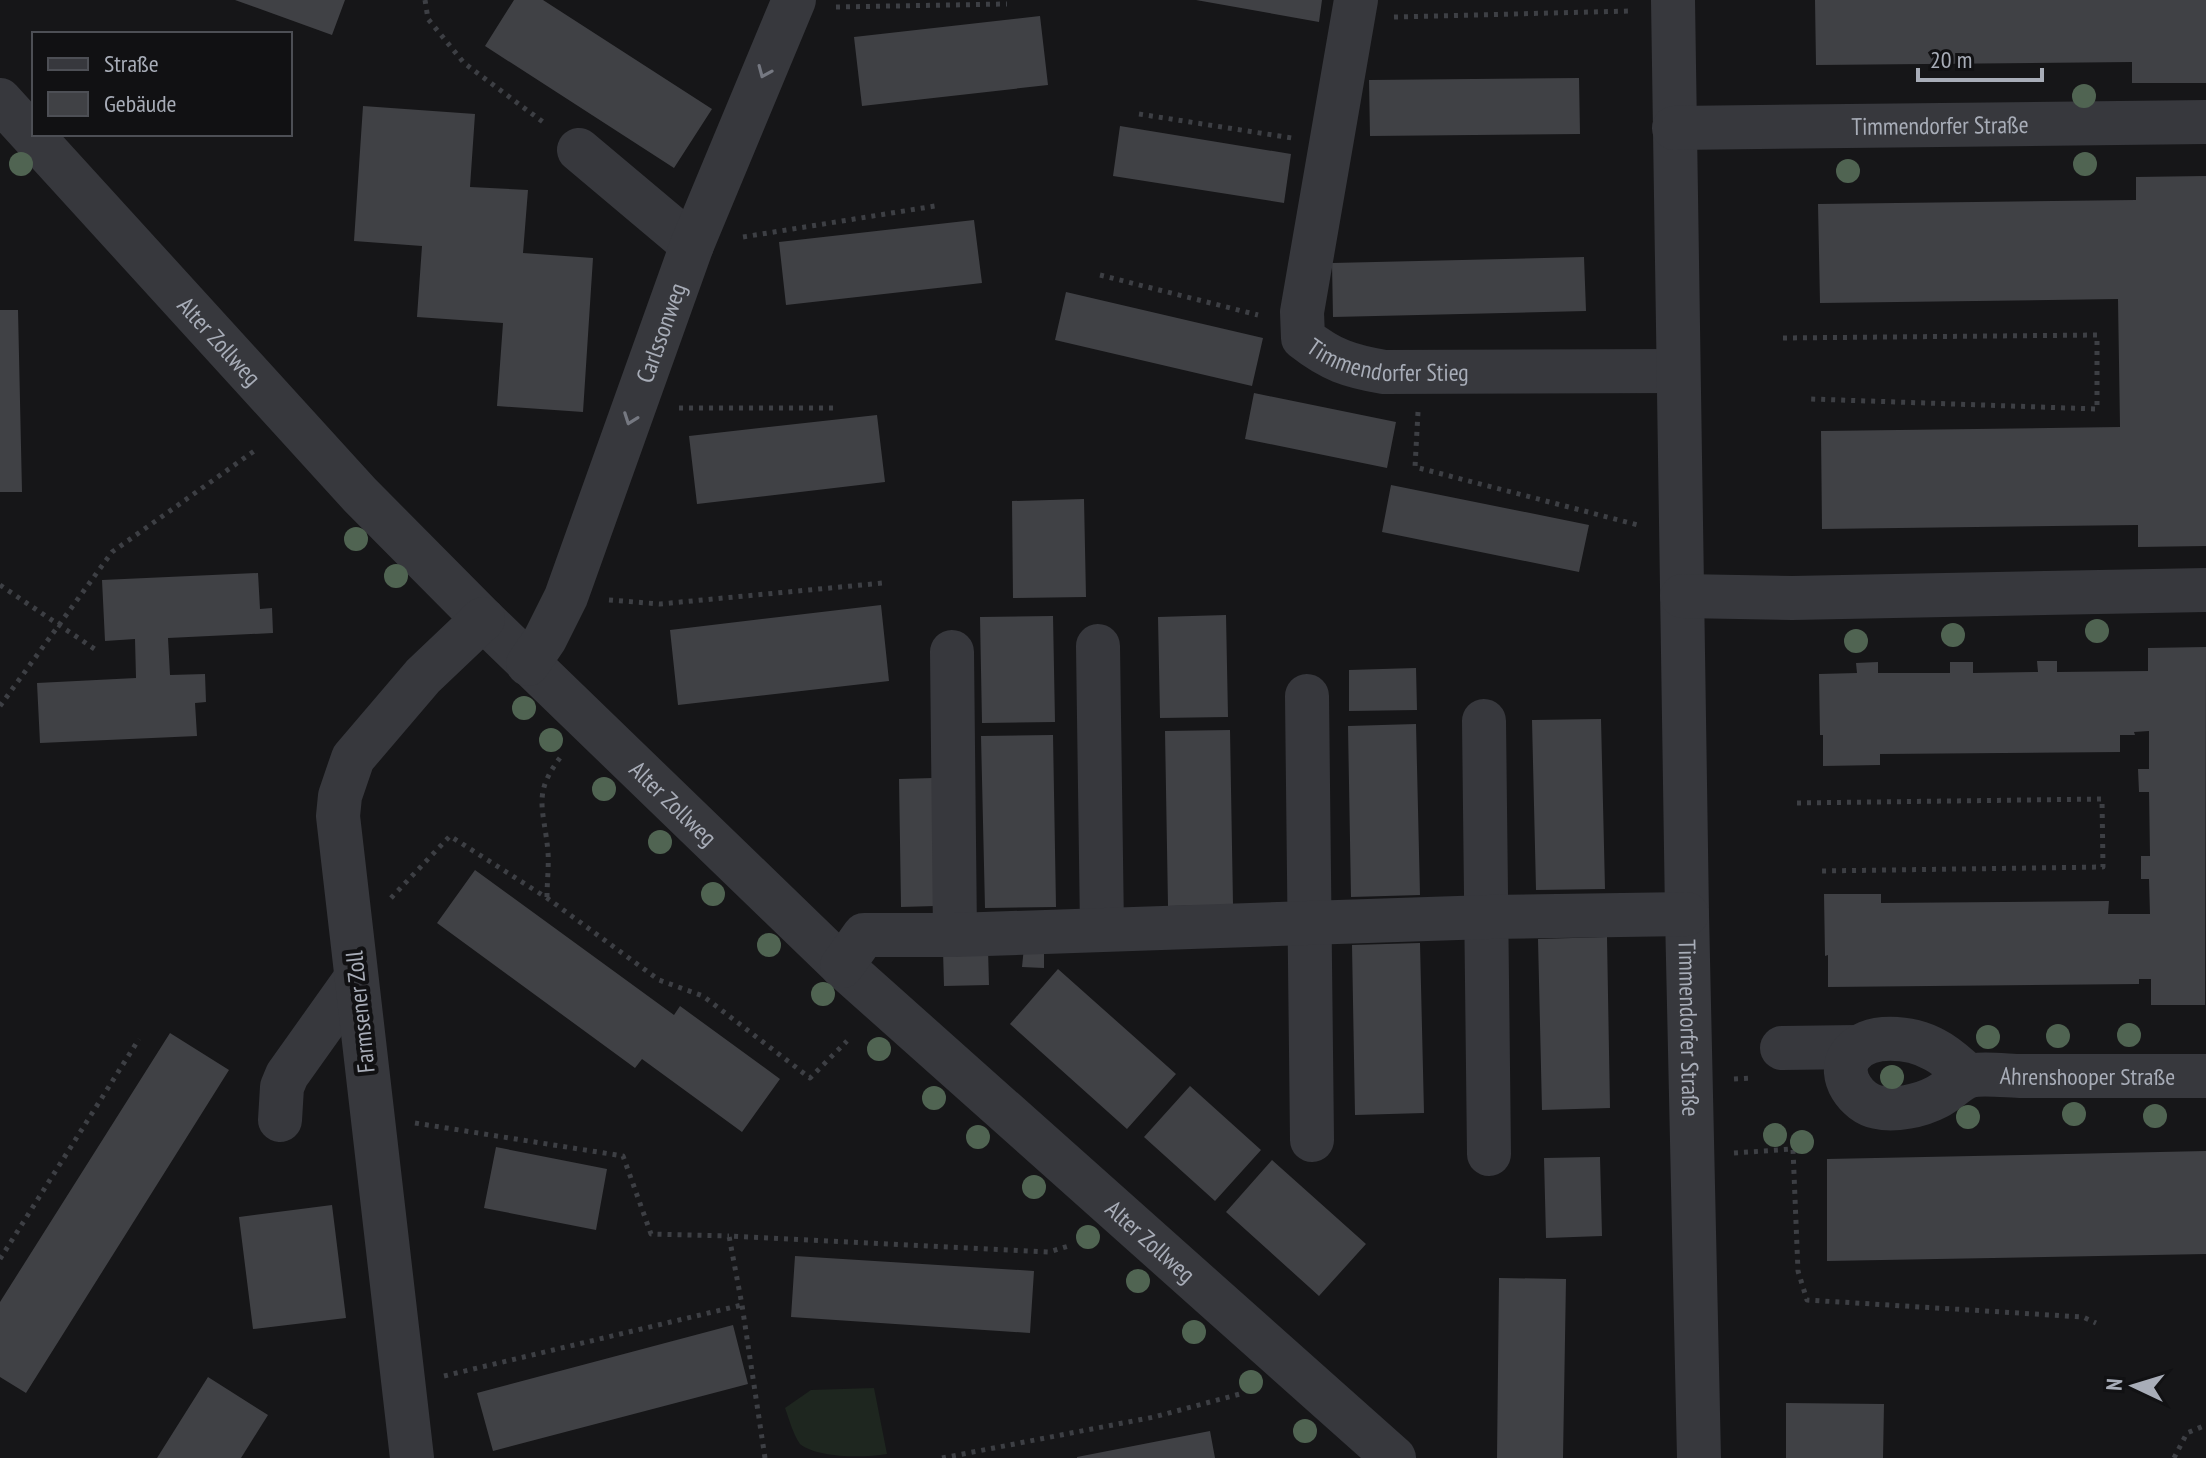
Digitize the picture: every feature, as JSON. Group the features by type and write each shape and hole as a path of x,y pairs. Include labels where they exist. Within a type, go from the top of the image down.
{"street":[{"name":"Carlssonweg","path":"528,664 545,639 566,597 692,245 793,4"},
{"name":"Timmendorfer Straße","path":"1673,5 1699,1458"},
{"name":"Timmendorfer Stieg","path":"1354,8 1302,312 1303,338 1347,366 1384,372 1678,371"},
{"name":"Alter Zollweg","path":"0,100 32,135"},
{"name":"Timmendorfer Straße","path":"1674,128 2206,122"},
{"name":"Alter Zollweg","path":"33,136 360,495 528,664 842,966 1394,1458"},
{"path":"579,150 692,245"},
{"path":"1682,596 1792,598 2206,590"},
{"name":"Farmsener Zoll","path":"412,1458 338,816 340,796 353,758 423,676 483,619"},
{"path":"1098,646 1102,929"},
{"path":"952,652 955,935"},
{"path":"1307,696 1312,1140"},
{"path":"1484,721 1489,1154"},
{"path":"842,966 864,935 1687,914"},
{"path":"280,1120 282,1087 287,1075 356,978"},
{"name":"Ahrenshooper Straße","path":"1969,1076 1936,1051 1916,1042 1895,1039 1858,1047 1848,1059 1848,1082 1857,1098 1875,1107 1909,1106 1934,1099 1969,1076 2206,1076"},
{"path":"1782,1048 1858,1047"}],"path":[{"path":"425,0 428,19 464,63 579,150"},
{"path":"793,4 1007,4"},
{"path":"1354,8 1673,5"},
{"path":"1139,114 1331,144"},
{"path":"692,245 935,206"},
{"path":"1100,275 1303,327"},
{"path":"1783,338 2097,335 2097,409 1811,399"},
{"path":"1420,372 1415,467 1681,537"},
{"path":"634,408 834,408"},
{"path":"0,706 112,552 257,449"},
{"path":"566,597 660,604 883,583"},
{"path":"0,585 99,652"},
{"path":"547,898 548,852 540,806 548,775 589,721"},
{"path":"1797,803 2102,799 2103,867 1818,871"},
{"path":"387,902 450,836 547,898 659,980 703,996 810,1078 847,1041"},
{"path":"0,1259 139,1039"},
{"path":"414,1123 623,1156 651,1234 1049,1252 1072,1245"},
{"path":"1733,1153 1793,1149 1798,1271 1807,1300 2083,1317 2096,1323"},
{"path":"729,1236 765,1458"},
{"path":"429,1380 742,1305"},
{"path":"942,1458 1154,1417 1240,1394"},
{"path":"2174,1458 2187,1433 2206,1425"}],"shaded area":[{"path":"874,1388 887,1454 829,1454 800,1444 785,1408 811,1390"}],"building":[{"path":"235,0 345,0 332,35"},
{"path":"514,0 543,0 712,109 674,168 485,46"},
{"path":"1196,0 1322,0 1319,22"},
{"path":"1815,0 2206,0 2206,83 2132,83 2132,62 1816,65"},
{"path":"1040,16 1048,85 862,106 854,37"},
{"path":"1579,78 1580,134 1370,136 1369,80"},
{"path":"363,106 475,114 470,187 528,190 523,253 593,258 583,412 497,406 503,323 417,317 422,246 354,241"},
{"path":"1120,126 1291,154 1284,203 1113,176"},
{"path":"2206,176 2206,546 2138,547 2138,525 1822,529 1821,431 2120,427 2118,299 1820,303 1818,204 2136,200 2136,177"},
{"path":"974,220 982,283 786,305 779,242"},
{"path":"1584,257 1586,311 1333,317 1332,263"},
{"path":"1066,292 1263,338 1252,386 1055,340"},
{"path":"0,310 18,310 22,492 0,492"},
{"path":"1254,393 1396,422 1387,468 1245,439"},
{"path":"877,415 885,482 697,504 689,436"},
{"path":"1391,485 1589,525 1579,572 1382,532"},
{"path":"1084,499 1086,597 1013,598 1012,501"},
{"path":"258,573 260,609 272,608 273,633 168,638 170,675 205,674 206,702 195,703 197,736 40,743 37,683 136,678 135,639 105,641 102,580"},
{"path":"881,605 889,681 678,705 670,630"},
{"path":"1226,615 1228,717 1160,718 1158,617"},
{"path":"1053,616 1055,722 982,723 980,617"},
{"path":"2206,647 2205,1005 2151,1005 2151,979 2139,979 2139,984 1828,987 1824,894 1881,894 1881,903 2109,901 2108,914 2150,914 2149,879 2141,879 2141,856 2150,856 2149,792 2139,792 2138,769 2149,769 2149,731 2120,735 2120,752 1880,754 1880,765 1823,766 1819,674 1857,673 1856,663 1878,662 1878,673 1950,673 1950,662 1973,662 1973,673 2038,672 2037,661 2057,661 2057,672 2148,671 2148,648"},
{"path":"1416,668 1417,710 1349,711 1349,670"},
{"path":"1601,719 1605,889 1536,890 1532,720"},
{"path":"1416,724 1420,895 1351,897 1348,726"},
{"path":"1230,730 1233,905 1168,906 1165,731"},
{"path":"1053,735 1056,907 985,908 981,736"},
{"path":"933,778 935,906 901,907 899,779"},
{"path":"475,870 674,1015 680,1006 780,1079 742,1132 642,1059 635,1068 437,923"},
{"path":"1607,937 1610,1108 1542,1110 1538,939"},
{"path":"1420,943 1424,1113 1355,1115 1352,945"},
{"path":"1024,947 1044,948 1044,968 1022,967"},
{"path":"988,949 989,985 944,986 943,950"},
{"path":"1058,969 1176,1074 1127,1129 1010,1024"},
{"path":"170,1033 229,1070 26,1393 0,1377 0,1302"},
{"path":"1190,1086 1261,1150 1215,1201 1144,1137"},
{"path":"496,1147 607,1169 596,1230 484,1208"},
{"path":"2206,1151 2206,1254 1827,1261 1827,1159"},
{"path":"1600,1157 1602,1236 1546,1238 1544,1158"},
{"path":"1272,1160 1366,1244 1319,1296 1226,1212"},
{"path":"332,1205 346,1318 253,1329 239,1217"},
{"path":"795,1256 1034,1271 1030,1333 791,1317"},
{"path":"1499,1278 1566,1279 1563,1458 1497,1458"},
{"path":"733,1325 748,1384 493,1451 477,1393"},
{"path":"208,1377 268,1415 241,1458 157,1458"},
{"path":"1786,1403 1884,1404 1883,1458 1786,1458"},
{"path":"1210,1431 1215,1458 1077,1458 1077,1457"}]}
